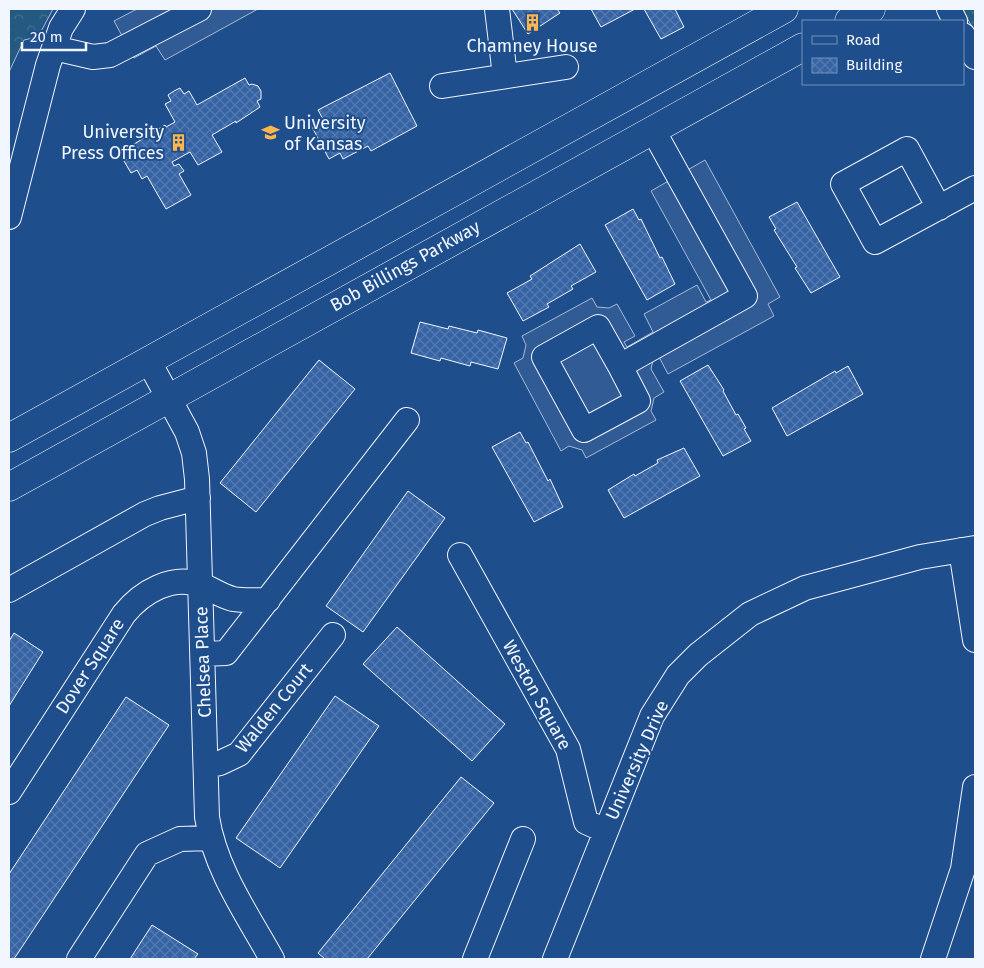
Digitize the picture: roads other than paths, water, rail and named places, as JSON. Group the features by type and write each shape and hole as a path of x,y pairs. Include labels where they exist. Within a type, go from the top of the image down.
{"main road":[{"path":"9,438 784,9"},
{"path":"850,20 871,9"},
{"name":"Bob Billings Parkway","path":"9,487 168,397 802,48"}],"street":[{"path":"9,217 54,48 61,28 72,9"},
{"path":"54,48 93,57 110,56 198,9"},
{"path":"497,9 505,76"},
{"path":"949,9 956,20"},
{"path":"442,86 566,67"},
{"path":"620,366 745,296 653,130"},
{"path":"939,208 975,188"},
{"name":"Chelsea Place","path":"148,360 186,432 194,453 198,498 210,838 218,860 272,959"},
{"path":"203,654 226,653 407,420"},
{"path":"9,590 145,514 198,498"},
{"path":"968,549 975,640"},
{"name":"University Drive","path":"555,959 652,716 678,675 723,633 750,614 805,588 920,557 968,549"},
{"name":"Weston Square","path":"460,555 568,749 586,822 606,831"},
{"name":"Dover Square","path":"9,792 130,606 139,598 168,582 200,584"},
{"path":"200,584 234,599 268,600"},
{"name":"Walden Court","path":"206,766 220,764 238,754 333,635"},
{"path":"933,959 963,868 975,787"},
{"path":"79,959 147,854 180,839 210,838"},
{"path":"475,959 523,839"}],"place":[{"name":"Chamney House","path":"532,23"},
{"name":"University of Kansas","path":"270,133"},
{"name":"University Press Offices","path":"178,142"}]}
